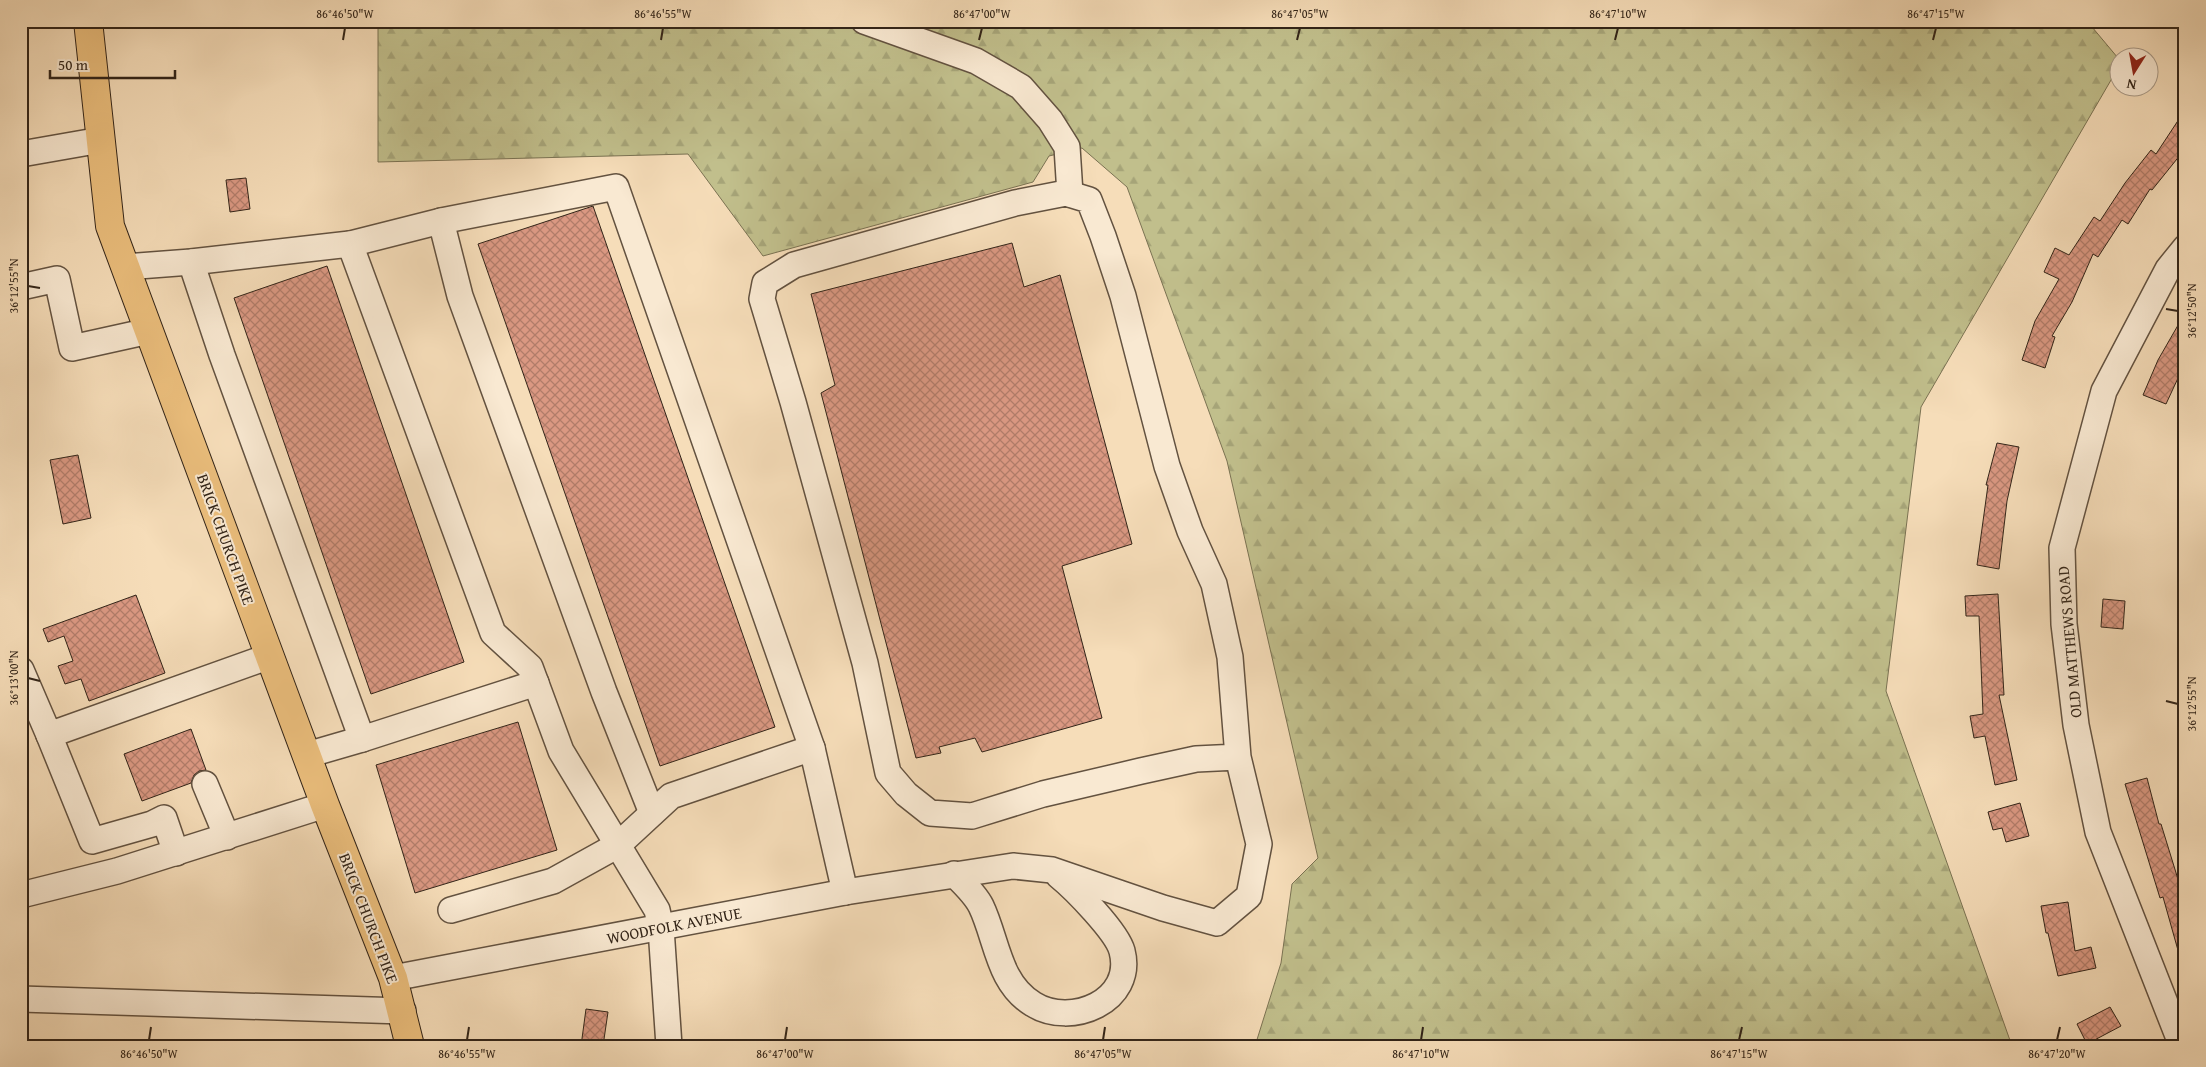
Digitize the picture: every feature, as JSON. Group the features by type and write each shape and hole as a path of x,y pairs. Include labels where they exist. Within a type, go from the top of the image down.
{"main road":[{"name":"BRICK CHURCH PIKE","path":"88,21 110,226 325,806 393,978 403,1011 410,1046"}],"street":[{"path":"864,21 976,61 1021,87 1050,120 1067,147 1070,194"},
{"path":"21,154 101,140"},
{"path":"125,267 191,262 350,244 441,221 616,187 812,748 845,892"},
{"path":"1066,193 1088,200 1103,236 1123,296 1166,466 1190,531 1214,584 1230,657 1238,757 1196,759 1141,771 1043,794 972,816 930,813 906,794 888,773 866,663 793,402 762,299 765,283 794,264 1015,203 1066,193"},
{"path":"441,221 460,296 604,692 652,813"},
{"path":"350,244 493,632 530,668 561,751 657,910 661,928 669,1046"},
{"name":"OLD MATTHEWS ROAD","path":"2182,1046 2098,832 2076,725 2064,624 2062,548 2104,390 2168,269 2185,248"},
{"path":"191,262 222,354 362,739"},
{"path":"21,287 57,279 72,348 149,331"},
{"path":"49,735 270,656"},
{"path":"21,670 92,841 152,824 164,818 176,853"},
{"path":"306,755 536,683"},
{"path":"451,910 553,881 618,845 671,796 812,748"},
{"name":"WOODFOLK AVENUE","path":"393,978 845,892 1013,866 1052,870 1163,908 1217,923 1249,896 1258,844 1238,757"},
{"path":"204,784 227,837"},
{"path":"21,896 116,872 325,806"},
{"path":"954,874 980,904 1002,969 1020,993 1034,1005 1061,1014 1091,1010 1113,994 1122,978 1125,963 1122,948 1080,894 1052,870"},
{"path":"21,999 403,1011"}],"green space":[{"path":"378,21 2087,21 2110,48 2108,48 2108,85 1921,407 1886,691 2012,1046 1255,1046 1281,963 1292,884 1318,858 1227,461 1127,187 1082,148 1049,156 1033,182 763,256 688,154 378,162"}],"building":[{"path":"2185,110 2185,149 2152,190 2150,189 2128,224 2122,220 2098,257 2093,254 2072,302 2052,336 2055,337 2045,368 2022,360 2035,321 2059,279 2044,272 2055,248 2069,255 2094,217 2100,221 2125,183 2151,150 2156,154"},
{"path":"246,178 250,209 230,212 226,180"},
{"path":"593,206 775,727 660,766 478,244"},
{"path":"1012,243 1024,287 1060,275 1132,544 1062,566 1102,718 982,752 975,738 939,747 941,753 916,758 821,393 835,385 811,294"},
{"path":"327,266 464,662 371,694 234,298"},
{"path":"2185,313 2185,363 2166,404 2143,395 2158,360"},
{"path":"1997,443 2019,447 2007,501 1999,569 1977,565 1988,485 1986,485"},
{"path":"78,455 91,518 63,524 50,460"},
{"path":"1998,594 2004,695 1999,695 2017,780 1995,785 1985,736 1974,738 1970,716 1983,714 1979,616 1966,616 1965,596"},
{"path":"136,595 165,673 89,701 81,679 65,684 58,666 73,661 64,636 48,642 43,629"},
{"path":"2103,599 2125,601 2123,629 2101,627"},
{"path":"518,722 557,850 415,893 376,765"},
{"path":"191,729 206,770 199,771 194,775 191,783 142,801 124,754"},
{"path":"2147,778 2159,824 2161,824 2185,902 2185,960 2181,961 2163,897 2160,898 2125,784"},
{"path":"2020,803 2029,836 2006,842 2002,828 1993,830 1988,812"},
{"path":"2068,902 2075,951 2091,947 2096,968 2058,976 2048,933 2046,933 2041,906"},
{"path":"2110,1007 2121,1026 2087,1044 2077,1024"},
{"path":"586,1009 608,1012 603,1046 581,1046"}]}
